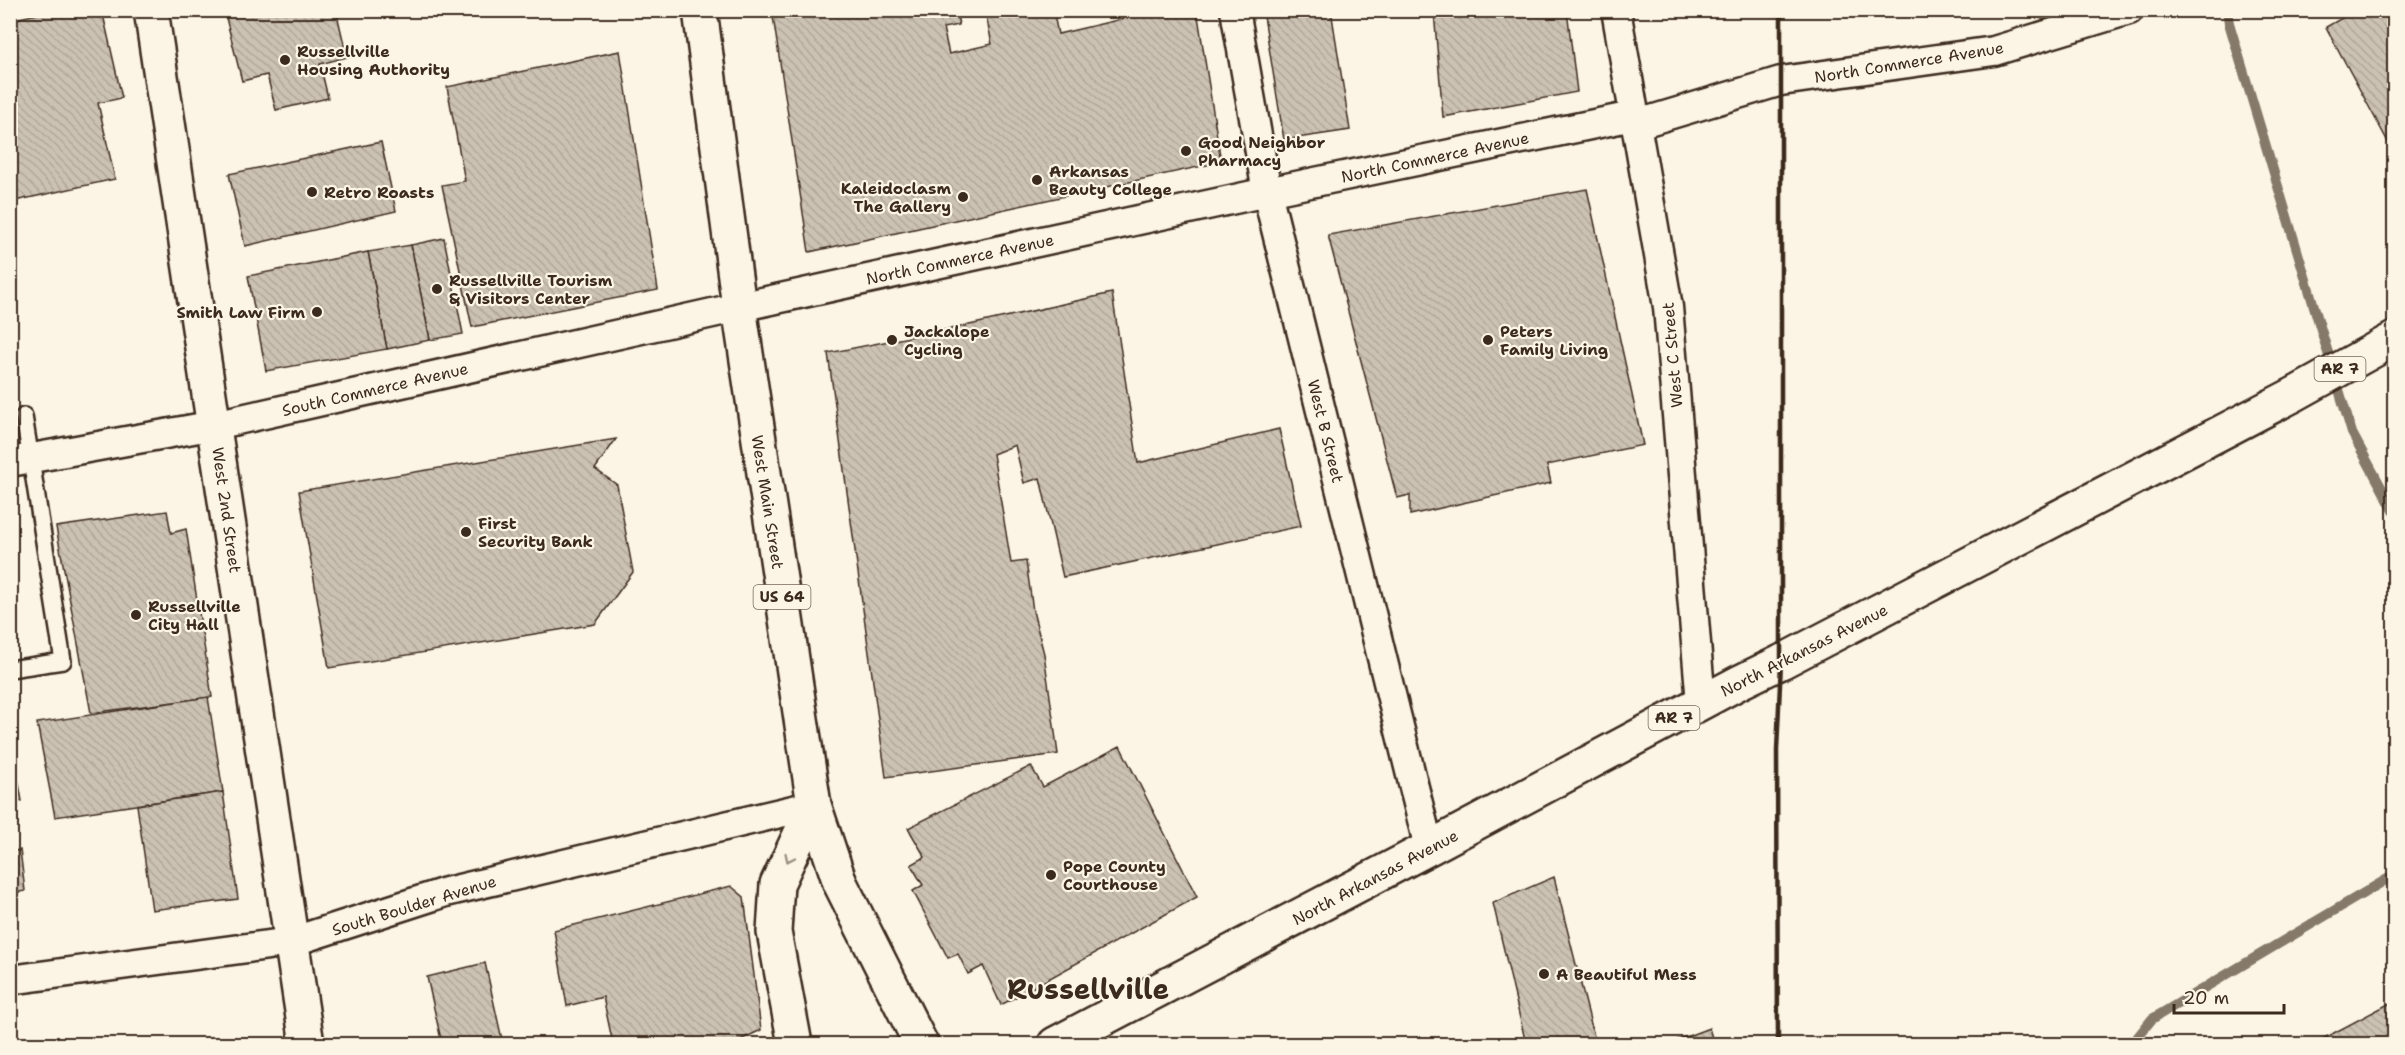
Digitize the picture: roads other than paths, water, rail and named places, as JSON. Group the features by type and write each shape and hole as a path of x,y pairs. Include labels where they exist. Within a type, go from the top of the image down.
{"main road":[{"name":"West 2nd Street","path":"151,10 307,1044"},
{"name":"West Main Street","path":"700,10 738,307 814,805 840,883 921,1044"},
{"name":"North Arkansas Avenue","path":"1055,1044 1701,703 2295,394 2390,341"},
{"path":"795,1044 774,932 777,884 814,805"}],"street":[{"name":"West B Street","path":"1235,10 1267,192 1429,848"},
{"name":"West C Street","path":"1616,10 1668,307 1701,703"},
{"name":"North Commerce Avenue","path":"738,307 1267,192 1633,116 1648,121 1781,81 1994,51 2129,10"},
{"name":"South Commerce Avenue","path":"20,461 215,425 738,307"},
{"name":"South Boulder Avenue","path":"10,980 291,942 446,892 814,805"}],"lane":[{"path":"10,669 63,661 20,461 24,416"}],"waterway":[{"path":"2227,10 2352,433 2394,511"},
{"path":"2132,1044 2152,1019 2394,875"}],"railway":[{"path":"1778,1044 1777,750 1781,662 1781,10"}],"place":[{"name":"Russellville Housing Authority","path":"285,60"},
{"name":"Good Neighbor Pharmacy","path":"1186,151"},
{"name":"Arkansas Beauty College","path":"1037,180"},
{"name":"Retro Roasts","path":"312,192"},
{"name":"Kaleidoclasm The Gallery","path":"963,197"},
{"name":"Russellville Tourism & Visitors Center","path":"437,289"},
{"name":"Smith Law Firm","path":"317,312"},
{"name":"Jackalope Cycling","path":"892,340"},
{"name":"Peters Family Living","path":"1488,340"},
{"name":"First Security Bank","path":"466,532"},
{"name":"Russellville City Hall","path":"136,615"},
{"name":"Pope County Courthouse","path":"1051,875"},
{"name":"A Beautiful Mess","path":"1544,974"}],"district":[{"name":"Russellville","path":"1088,989"}]}
